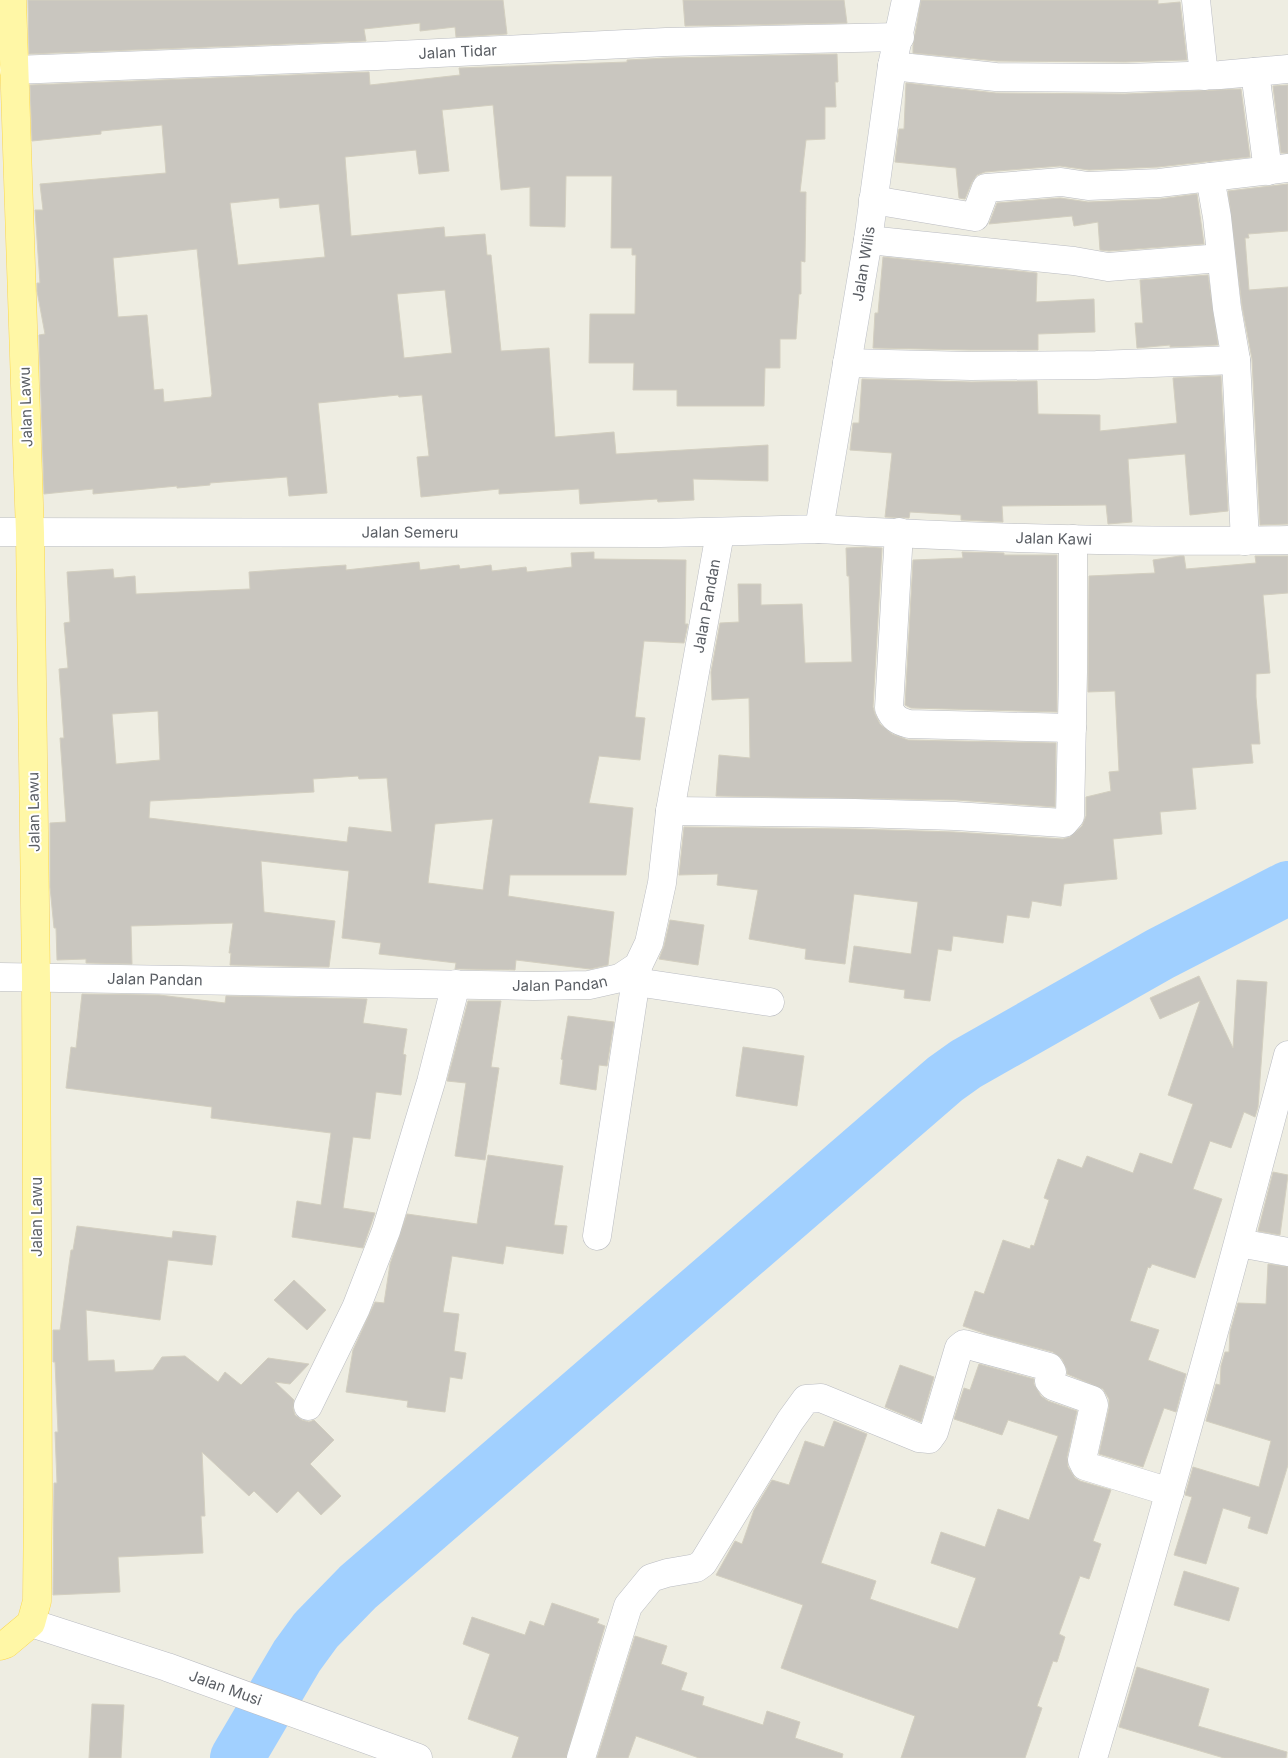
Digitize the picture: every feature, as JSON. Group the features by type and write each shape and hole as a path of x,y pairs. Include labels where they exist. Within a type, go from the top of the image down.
{"main road":[{"name":"Jalan Lawu","path":"12,0 10,81 30,533 36,978 38,1516 37,1601 32,1624"},
{"path":"0,1646 6,1644 32,1624"}],"street":[{"name":"Jalan Wilis","path":"819,529 868,240 892,66 900,37 906,0"},
{"path":"1196,0 1204,76"},
{"name":"Jalan Tidar","path":"10,81 367,56 666,42 900,37"},
{"path":"892,66 996,77 1125,78 1204,76 1288,69"},
{"path":"873,200 975,217 986,188 1060,182 1088,186 1159,183 1278,169 1255,72"},
{"path":"1210,177 1236,360 1245,541"},
{"path":"868,240 1108,267 1221,258"},
{"path":"847,363 980,366 1096,365 1236,360"},
{"name":"Jalan Semeru","path":"0,532 720,533 819,529"},
{"name":"Jalan Kawi","path":"819,529 1072,539 1288,540"},
{"path":"899,532 889,708 892,716 899,721 909,724 1072,728"},
{"name":"Jalan Pandan","path":"0,977 534,986 589,985 637,974 649,943 662,883 670,810 720,533"},
{"path":"670,810 955,816 1064,823 1070,816 1072,539"},
{"path":"597,1236 637,974 770,1002"},
{"path":"308,1406 356,1308 386,1232 431,1082 456,984"},
{"path":"1094,1758 1239,1243 1288,1055"},
{"path":"1239,1243 1288,1252"},
{"path":"581,1758 628,1606 651,1578 696,1568 703,1563 790,1421 806,1399 821,1398 919,1438 929,1439 934,1432 959,1348 964,1344 1049,1367 1052,1372 1049,1381 1053,1386 1092,1400 1094,1405 1082,1460 1086,1466 1170,1492"},
{"name":"Jalan Musi","path":"32,1624 167,1667 416,1758"}],"building":[{"path":"28,0 503,0 507,34 456,37 455,27 420,31 420,23 364,29 366,41 29,54"},
{"path":"683,0 844,0 847,23 685,26"},
{"path":"921,0 1158,0 1158,4 1180,2 1187,60 1125,62 997,61 913,53"},
{"path":"837,54 838,82 835,82 836,107 825,107 825,139 806,140 800,192 806,192 805,262 801,261 801,294 799,294 796,339 780,339 780,368 765,368 764,406 677,406 677,390 633,390 634,363 589,363 590,314 635,314 636,255 632,255 632,248 611,248 612,176 566,176 565,227 530,226 530,187 501,190 493,105 442,110 449,171 419,174 416,150 345,157 351,236 444,227 445,237 485,234 487,255 491,255 501,351 549,348 555,437 614,432 616,454 768,445 768,481 693,479 694,500 658,502 657,499 580,504 579,489 499,494 499,489 421,497 417,457 429,456 422,395 399,397 398,395 318,403 327,493 289,496 287,477 93,494 93,489 44,494 39,335 45,334 37,291 37,283 40,283 35,210 43,210 40,184 166,173 162,125 32,141 30,85 369,72 370,85 460,75 459,68 627,62 627,60","holes":["279,198 280,208 319,204 325,257 238,265 230,203","197,249 211,397 164,402 163,389 154,390 147,315 118,317 113,258","445,290 452,353 404,358 397,294"]},
{"path":"906,83 996,93 1125,94 1241,89 1250,157 1158,167 1089,170 1060,166 985,172 977,175 965,199 959,198 956,168 895,162 899,129 904,129"},
{"path":"1288,85 1288,153 1281,153 1273,86"},
{"path":"1288,184 1288,231 1248,234 1249,238 1245,238 1249,290 1288,287 1288,524 1260,525 1252,359 1242,306 1228,191"},
{"path":"1197,194 1204,244 1109,251 1100,250 1098,222 1074,226 1072,216 989,224 997,203 1060,198 1088,202 1160,199"},
{"path":"883,257 1037,273 1036,302 1094,299 1095,332 1038,334 1038,350 873,348 875,313 878,313"},
{"path":"1208,275 1218,345 1170,347 1170,345 1137,348 1135,323 1143,323 1140,280"},
{"path":"1221,376 1228,511 1190,515 1185,454 1128,459 1132,522 1108,524 1106,505 1002,506 1003,522 961,520 961,515 910,512 909,518 885,517 892,453 850,450 853,423 859,423 862,379 971,382 1037,381 1038,414 1100,415 1100,431 1177,423 1173,378"},
{"path":"846,548 882,548 873,707 880,724 892,734 908,740 1056,743 1055,807 956,800 716,796 719,755 750,758 749,698 712,700 711,672 720,623 739,622 738,584 761,584 761,605 802,604 805,663 852,662 849,576 847,576"},
{"path":"594,552 594,559 686,560 685,624 688,624 684,643 644,641 635,717 645,718 640,760 599,756 589,803 633,808 626,875 510,875 508,896 614,912 608,965 590,969 516,960 515,970 455,969 456,963 379,954 381,943 342,938 349,871 261,861 264,912 335,921 329,967 230,965 231,953 229,953 233,923 131,926 132,964 86,963 86,959 57,960 56,928 54,928 50,887 50,823 66,822 60,738 64,738 59,669 68,668 64,623 70,622 67,572 113,569 114,578 135,576 136,594 250,589 249,572 346,565 346,570 419,562 420,570 459,565 460,569 491,565 492,571 526,567 527,572 572,567 571,553","holes":["158,711 160,760 116,764 112,714","358,776 359,779 387,778 392,832 349,827 347,842 149,818 150,801 314,792 313,779","493,819 483,890 428,883 435,824"]},
{"path":"962,552 1004,553 1004,555 1057,555 1057,712 911,708 905,705 913,560 963,558"},
{"path":"1184,556 1186,569 1256,563 1255,556 1288,556 1288,593 1263,595 1270,673 1256,674 1260,744 1251,744 1253,763 1192,768 1196,809 1160,812 1162,834 1113,839 1117,879 1064,884 1061,906 1032,901 1029,918 1007,915 1003,943 953,936 951,951 938,949 930,1001 904,998 905,990 849,982 854,946 911,954 918,902 854,894 845,964 805,959 806,949 749,939 758,890 717,885 718,874 679,875 684,827 855,829 954,832 1063,839 1070,837 1082,826 1086,816 1086,797 1111,791 1109,772 1119,771 1115,691 1088,692 1089,576 1155,573 1153,560"},
{"path":"670,920 704,925 698,965 659,959"},
{"path":"1199,976 1233,1048 1237,980 1267,982 1258,1107 1255,1117 1244,1112 1231,1148 1210,1141 1193,1189 1222,1199 1195,1278 1152,1264 1150,1268 1148,1267 1130,1321 1159,1330 1148,1360 1186,1374 1176,1412 1164,1408 1143,1467 1099,1454 1109,1408 1109,1399 1103,1389 1067,1374 1062,1359 1053,1352 963,1326 975,1291 984,1294 1003,1240 1030,1249 1031,1245 1034,1246 1049,1200 1044,1198 1058,1159 1082,1168 1087,1156 1133,1173 1140,1153 1172,1164 1193,1104 1168,1095 1200,1001 1160,1019 1150,998"},
{"path":"82,994 159,995 225,1003 226,996 367,999 363,1023 407,1029 403,1054 406,1055 401,1095 376,1092 370,1139 353,1137 343,1208 375,1213 363,1248 292,1237 297,1201 321,1205 331,1133 211,1118 212,1107 66,1088 71,1047 76,1048"},
{"path":"468,1001 501,1001 491,1067 499,1068 485,1160 455,1156 466,1083 447,1081"},
{"path":"568,1016 614,1022 607,1066 599,1065 596,1090 560,1084 563,1060 561,1059"},
{"path":"743,1047 804,1056 797,1106 736,1096"},
{"path":"488,1155 563,1166 554,1225 567,1226 563,1254 506,1246 503,1264 452,1256 443,1312 459,1314 454,1351 466,1353 462,1379 450,1377 445,1412 407,1407 408,1401 346,1392 353,1350 375,1302 384,1303 390,1264 407,1214 477,1224"},
{"path":"1273,1172 1288,1175 1280,1235 1258,1231"},
{"path":"77,1226 172,1238 173,1231 216,1236 212,1265 168,1260 160,1320 86,1310 88,1361 114,1360 115,1372 153,1370 162,1357 185,1356 218,1382 225,1372 241,1385 268,1358 309,1364 290,1384 275,1382 294,1400 293,1408 295,1415 309,1422 314,1420 334,1440 310,1464 341,1496 321,1515 298,1491 277,1513 254,1491 249,1496 202,1452 205,1516 201,1516 203,1553 118,1557 120,1592 53,1595 54,1483 57,1483 55,1432 58,1432 55,1362 53,1362 53,1330 60,1330 71,1250 73,1250"},
{"path":"1268,1264 1288,1267 1288,1465 1267,1534 1248,1528 1251,1517 1223,1508 1206,1564 1174,1555 1192,1497 1185,1495 1193,1467 1259,1487 1271,1441 1206,1421 1216,1384 1220,1385 1221,1366 1225,1352 1229,1352 1230,1332 1238,1303 1266,1304"},
{"path":"294,1280 326,1310 307,1330 274,1300"},
{"path":"979,1364 1034,1379 1034,1384 1041,1396 1048,1401 1077,1411 1067,1457 1068,1467 1075,1478 1080,1481 1111,1490 1093,1541 1101,1544 1089,1579 1080,1576 1059,1634 1065,1637 1057,1662 1053,1661 1037,1706 1042,1708 1025,1758 901,1758 915,1716 781,1668 803,1605 716,1575 735,1541 742,1544 754,1510 772,1480 789,1485 805,1441 824,1447 834,1421 867,1434 821,1563 876,1581 870,1599 958,1629 976,1578 931,1563 941,1532 985,1547 998,1509 1029,1520 1058,1436 1008,1420 1002,1435 954,1419 964,1388 970,1390"},
{"path":"900,1365 934,1377 921,1422 885,1407"},
{"path":"1184,1571 1239,1588 1229,1621 1174,1605"},
{"path":"552,1603 599,1619 597,1623 605,1626 566,1758 512,1758 519,1737 468,1719 490,1654 463,1644 472,1617 525,1635 530,1621 544,1626"},
{"path":"635,1636 667,1646 661,1664 687,1673 681,1690 704,1697 702,1705 763,1725 767,1711 800,1722 795,1738 843,1754 842,1758 699,1758 636,1736 628,1758 597,1758"},
{"path":"1137,1667 1209,1689 1198,1726 1287,1752 1286,1758 1224,1758 1119,1727"},
{"path":"92,1704 124,1705 121,1758 89,1758"}],"waterway":[{"path":"237,1758 297,1656 316,1630 358,1587 945,1079 966,1064 1160,954 1288,888"}]}
